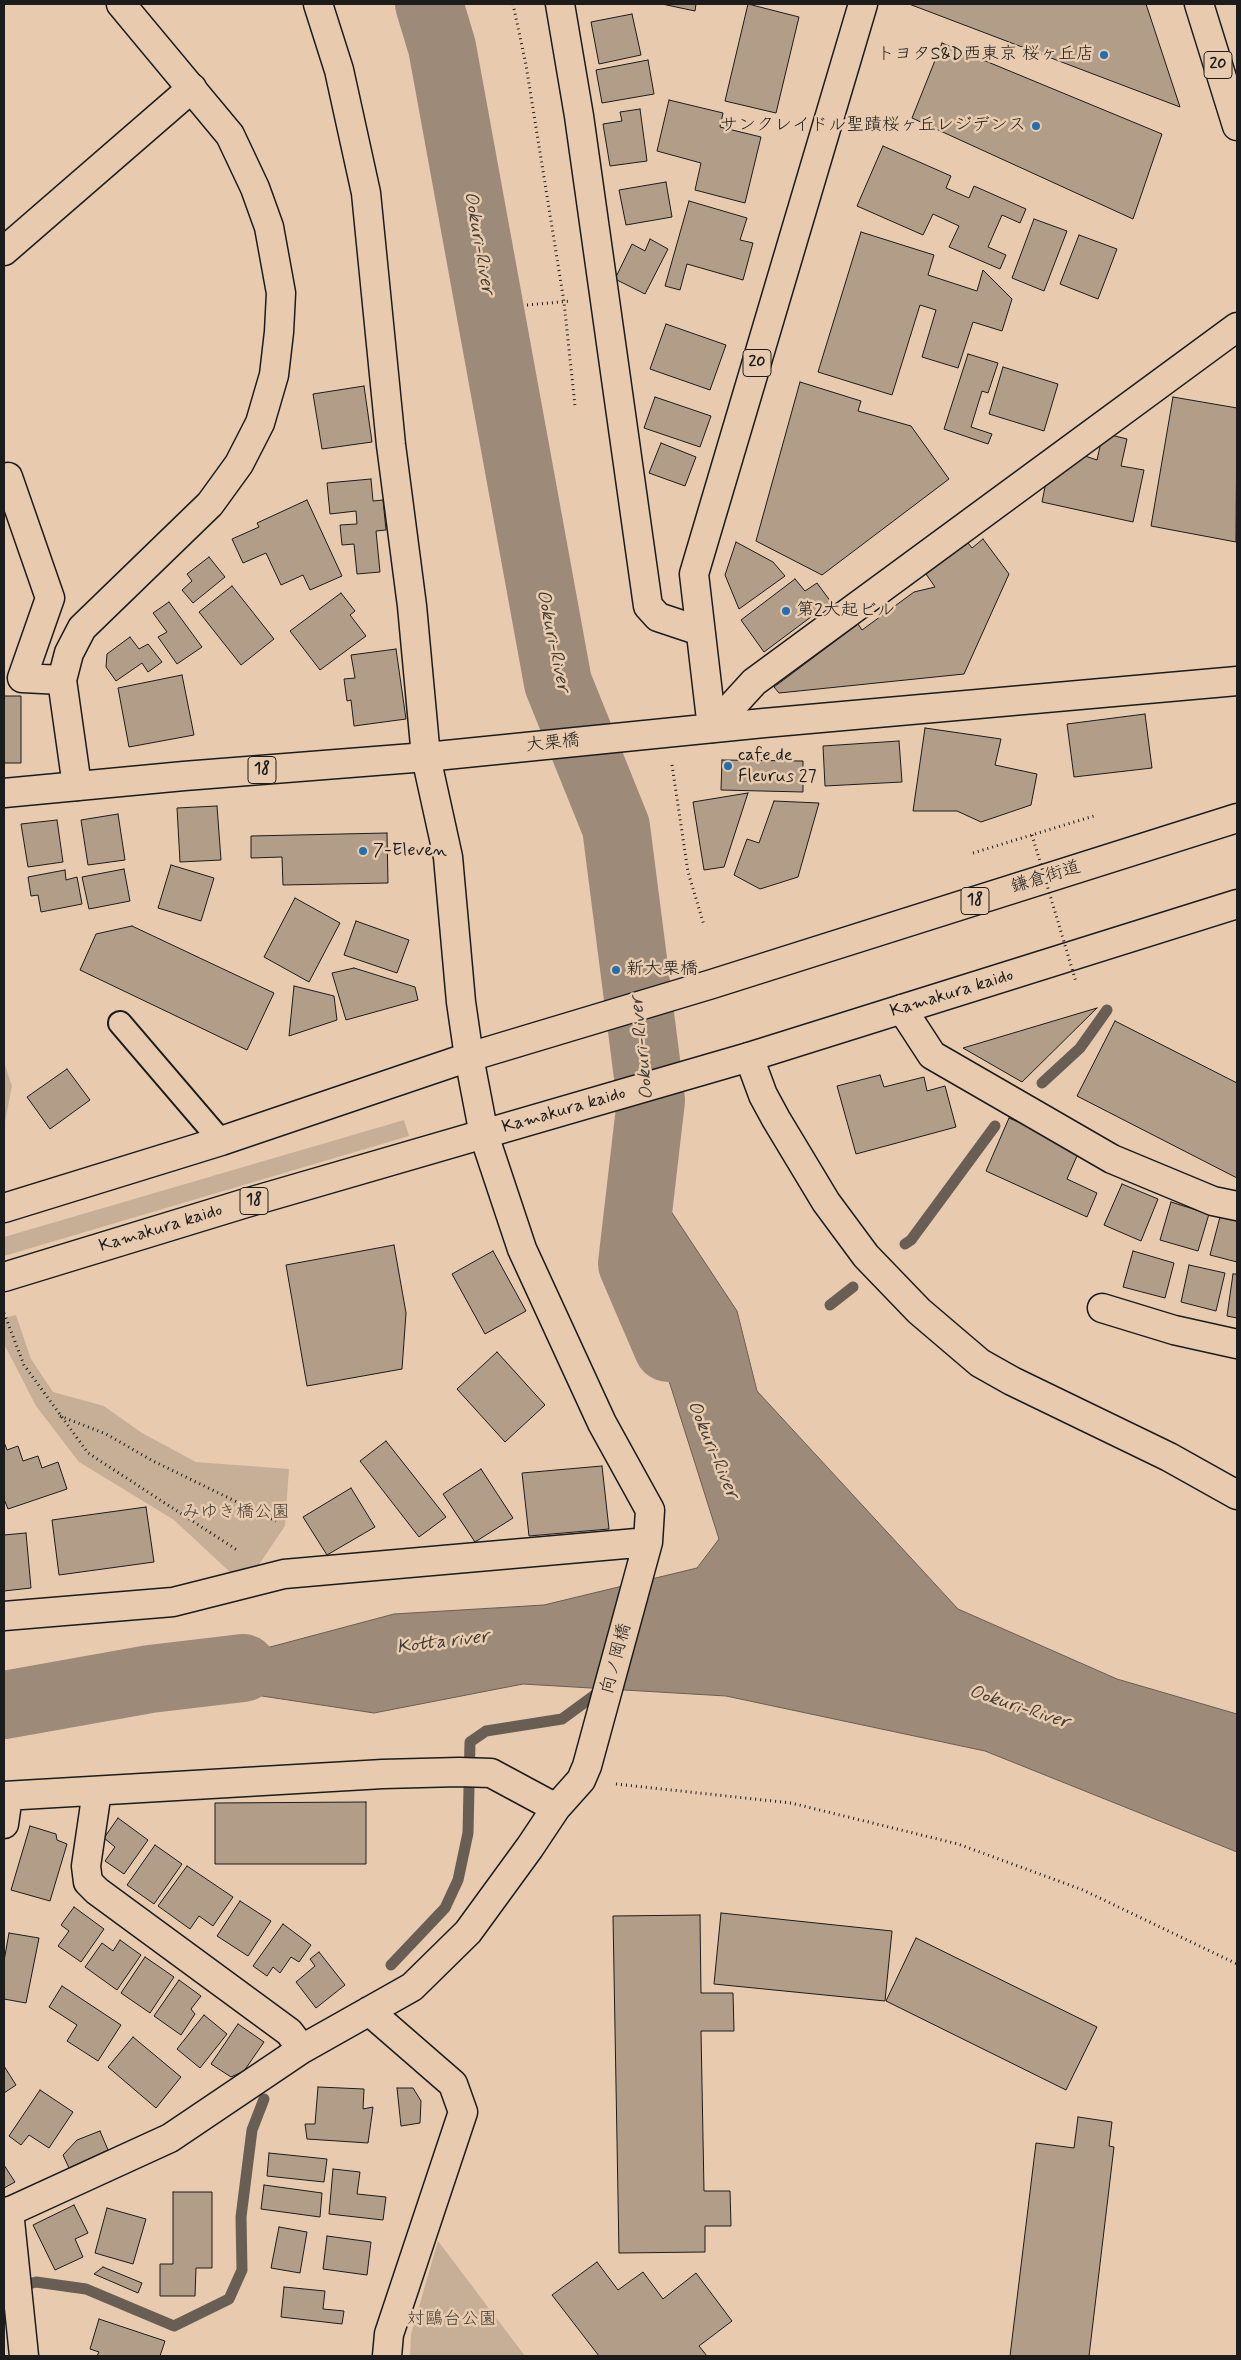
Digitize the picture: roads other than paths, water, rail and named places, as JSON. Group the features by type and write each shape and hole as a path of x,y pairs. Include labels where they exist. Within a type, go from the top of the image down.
{"street":[{"path":"77,786 62,680 69,652 82,628 210,504 239,464 260,422 274,375 281,294 269,227 255,188 230,135 121,4"},
{"name":"向ノ岡橋","path":"318,4 340,70 366,193 392,445 412,606 437,756 461,1002 478,1054 494,1132 522,1249 602,1422 650,1510 647,1547 584,1773 556,1808"},
{"path":"560,4 578,107 648,606 658,617 700,631"},
{"name":"20","path":"712,728 694,574 863,4"},
{"name":"20","path":"1199,4 1237,126"},
{"path":"4,251 192,88"},
{"path":"712,728 754,682 1237,327"},
{"path":"8,477 50,598 22,678 62,680"},
{"name":"18","path":"712,728 1237,681"},
{"name":"大栗橋","path":"437,756 712,728"},
{"name":"18","path":"4,793 437,756"},
{"name":"鎌倉街道","path":"478,1054 712,984 1237,818"},
{"name":"Kamakura kaido","path":"4,1277 246,1203 744,1059 1237,904"},
{"path":"902,1010 932,1055 1112,1159 1213,1201 1237,1206"},
{"name":"18","path":"4,1208 221,1141 478,1054"},
{"path":"744,1059 776,1119 826,1202 866,1256 919,1310 980,1363 1036,1393 1169,1457 1237,1495"},
{"path":"1102,1308 1174,1330 1237,1344"},
{"path":"4,1616 173,1602 284,1574 647,1547"},
{"path":"4,1824 6,1796 383,1774 492,1773 556,1808 468,1932 412,1987 302,2049 170,2138 6,2212 14,2262 24,2356"},
{"path":"97,1791 86,1866 88,1882 97,1891 290,2032 302,2049"},
{"path":"369,2011 453,2084 463,2112 389,2334 387,2356"}],"lane":[{"path":"120,1023 221,1141"}],"water":[{"path":"643,1169 737,1311 757,1391 958,1609 1117,1679 1237,1714 1237,1852 985,1751 726,1696 523,1684 374,1713 150,1679 394,1614 544,1605 697,1568 719,1539 632,1264"}],"waterway":[{"name":"Ookuri-River","path":"429,4 442,47 558,683 616,827 651,1100 632,1264 668,1348"},
{"path":"1042,1083 1080,1048 1107,1010"},
{"path":"905,1244 911,1240 995,1126"},
{"path":"830,1305 853,1287"},
{"name":"Kotta river","path":"4,1705 150,1679 243,1668"},
{"path":"391,1965 445,1908 458,1880 468,1833 470,1742 486,1731 562,1719 603,1689"},
{"path":"17,2287 36,2282 86,2289 174,2326 229,2299 242,2270 241,2217 252,2130 264,2099"}],"place":[{"name":"トヨタS&D西東京 桜ヶ丘店","path":"1104,55"},
{"name":"サンクレイドル聖蹟桜ヶ丘レジデンス","path":"1036,126"},
{"name":"第2大起ビル","path":"786,611"},
{"name":"cafe de Fleurus 27","path":"728,766"},
{"name":"7-Eleven","path":"363,851"},
{"name":"新大栗橋","path":"616,970"}],"park label":[{"name":"みゆき橋公園","path":"236,1513"},
{"name":"対鷗台公園","path":"452,2320"}]}
